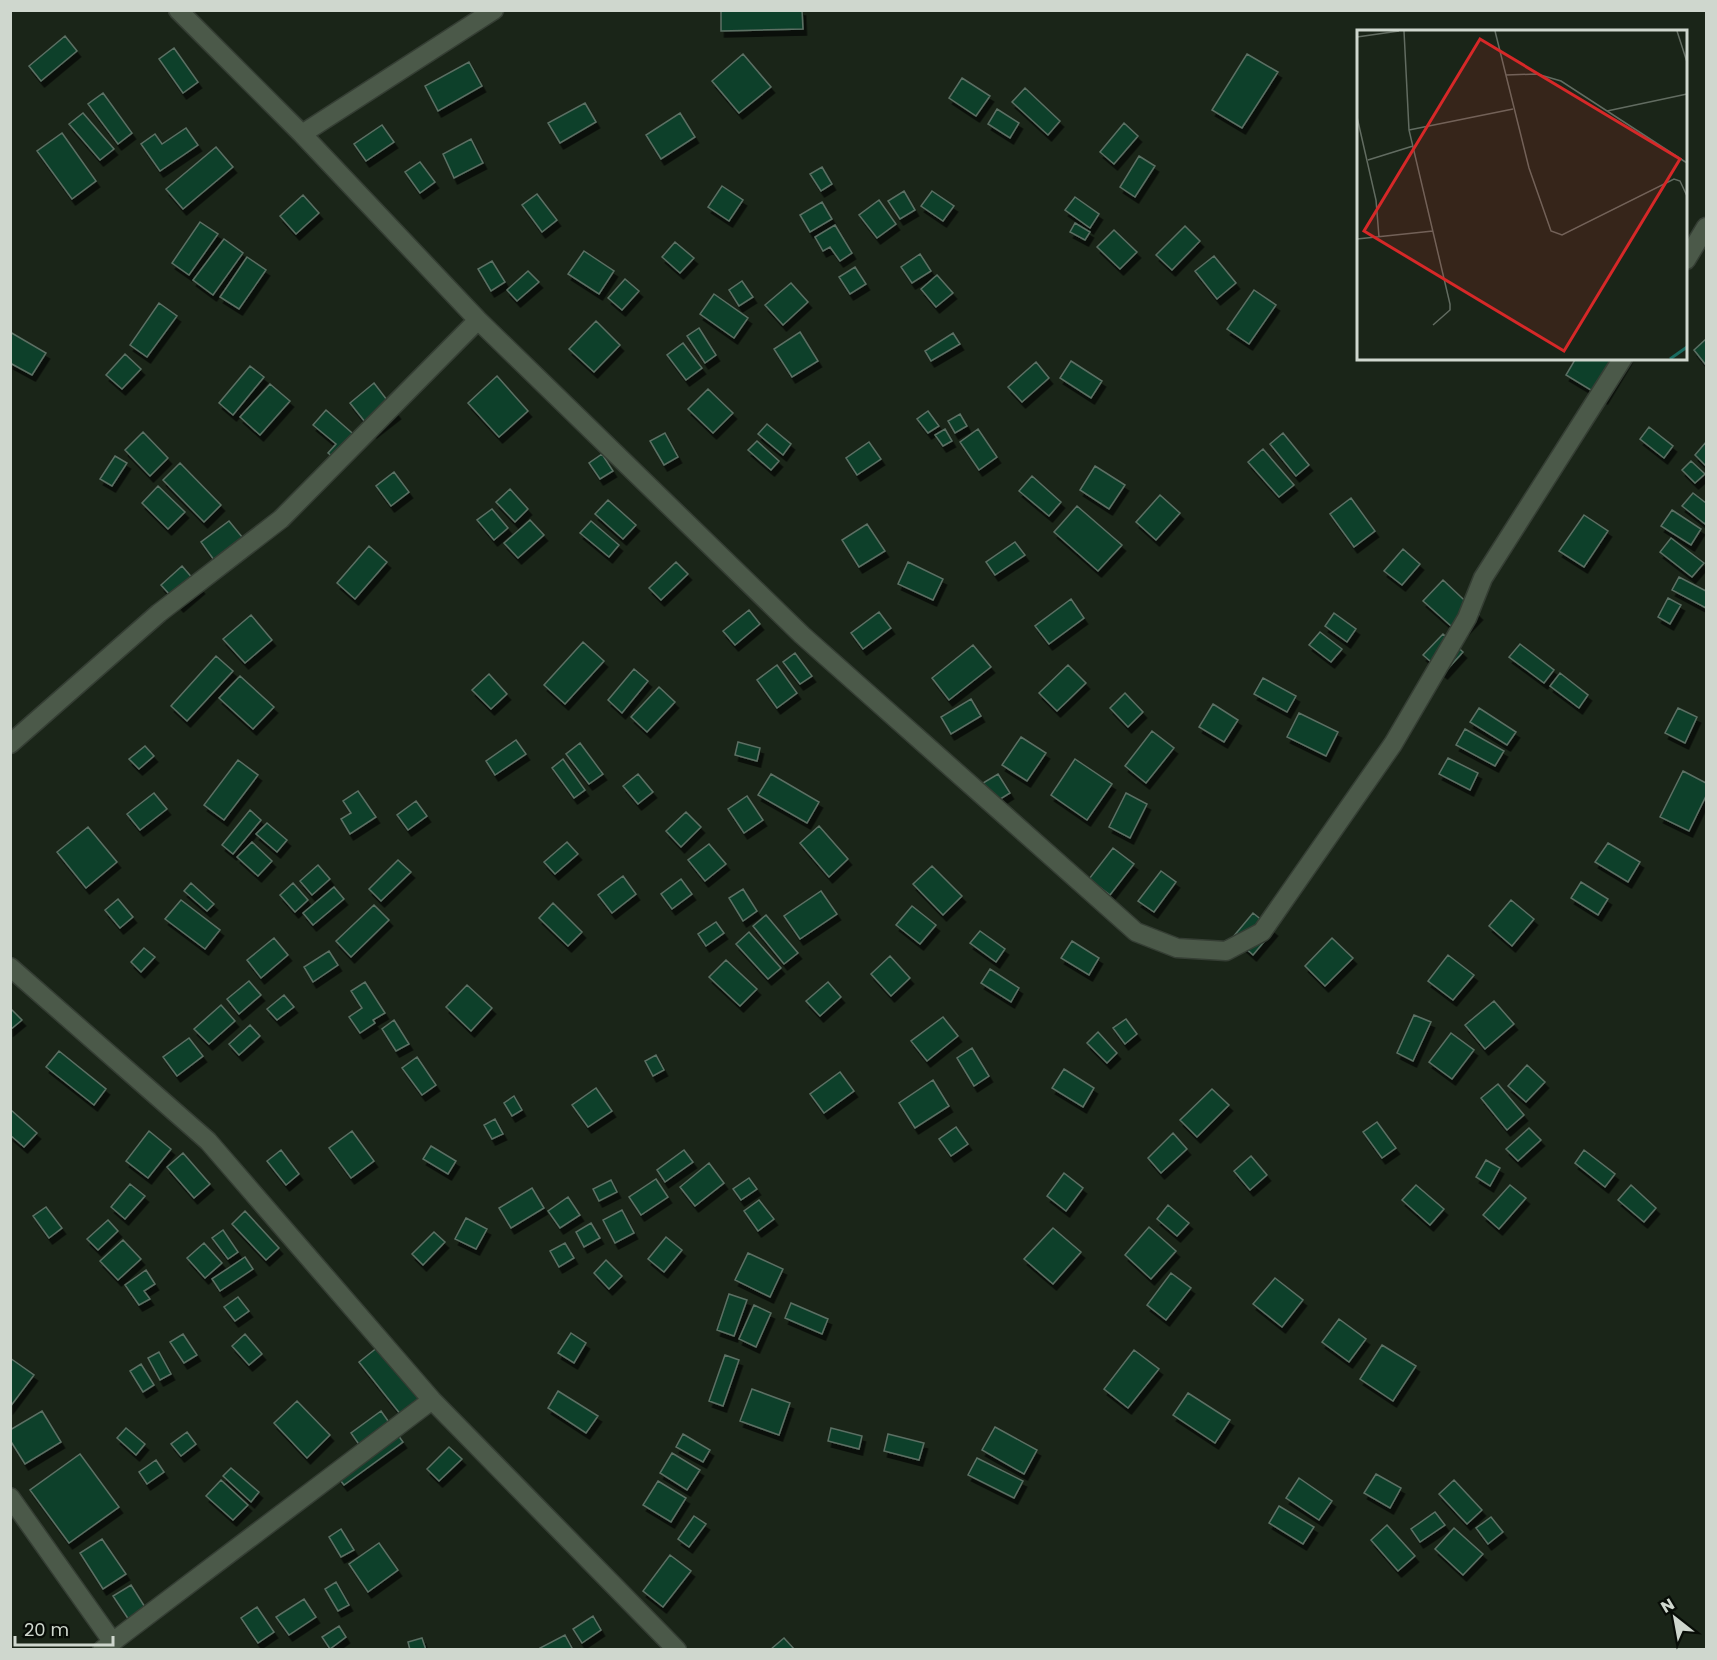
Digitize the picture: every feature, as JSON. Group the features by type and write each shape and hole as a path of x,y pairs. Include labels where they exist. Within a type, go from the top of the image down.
{"street":[{"path":"178,10 302,134 478,320 802,635 1136,932 1177,948 1226,951 1262,932 1393,744 1467,618 1483,578 1622,360"},
{"path":"302,134 494,10"},
{"path":"1687,258 1707,227"},
{"path":"10,744 159,613 281,519 478,320"},
{"path":"10,967 208,1141 432,1400 677,1650"},
{"path":"10,1497 107,1646 432,1400"}],"building":[{"path":"721,10 802,10 803,29 721,31"},
{"path":"65,36 77,51 41,81 29,66"},
{"path":"174,48 198,82 183,93 159,59"},
{"path":"743,54 771,87 739,113 712,81"},
{"path":"1247,54 1278,72 1242,128 1212,110"},
{"path":"469,62 482,86 438,111 425,86"},
{"path":"962,78 990,96 976,116 949,98"},
{"path":"1025,88 1060,121 1048,135 1012,102"},
{"path":"103,93 132,133 118,144 88,104"},
{"path":"585,103 596,122 560,143 548,123"},
{"path":"997,109 1019,123 1010,138 988,124"},
{"path":"83,113 114,149 100,160 69,124"},
{"path":"680,113 695,137 661,159 646,135"},
{"path":"1124,123 1138,136 1114,164 1100,152"},
{"path":"382,125 394,142 366,161 354,144"},
{"path":"186,128 198,145 160,171 141,144 155,134 162,144"},
{"path":"62,133 96,181 72,199 37,151"},
{"path":"471,139 483,163 454,178 443,154"},
{"path":"216,147 233,167 183,209 166,189"},
{"path":"1139,156 1155,166 1135,197 1120,187"},
{"path":"420,162 435,182 420,193 405,172"},
{"path":"822,167 832,184 821,191 810,174"},
{"path":"722,186 743,200 729,221 708,207"},
{"path":"904,191 915,210 900,219 888,201"},
{"path":"932,191 954,206 943,221 921,206"},
{"path":"537,194 557,220 542,232 522,205"},
{"path":"303,195 319,213 296,234 280,216"},
{"path":"1075,197 1099,214 1090,228 1065,210"},
{"path":"879,200 896,224 877,238 859,215"},
{"path":"822,202 832,219 810,232 800,215"},
{"path":"200,222 218,234 189,275 172,263"},
{"path":"1075,223 1090,232 1085,240 1070,232"},
{"path":"835,225 852,253 840,261 830,247 823,251 815,237"},
{"path":"1185,226 1200,241 1172,270 1156,255"},
{"path":"1114,230 1137,252 1120,269 1097,247"},
{"path":"224,239 243,253 213,295 193,280"},
{"path":"675,242 694,258 680,273 662,257"},
{"path":"584,251 614,271 599,294 568,274"},
{"path":"920,254 931,271 912,283 901,267"},
{"path":"1214,256 1236,283 1217,299 1195,271"},
{"path":"247,257 266,270 239,309 220,297"},
{"path":"492,261 505,282 491,291 478,269"},
{"path":"855,267 866,284 850,294 839,277"},
{"path":"528,271 539,282 517,301 507,290"},
{"path":"937,275 953,293 936,307 921,289"},
{"path":"625,279 639,291 622,310 608,298"},
{"path":"742,281 753,297 739,306 729,290"},
{"path":"791,283 808,302 783,325 765,305"},
{"path":"1254,290 1276,305 1249,344 1227,329"},
{"path":"714,294 748,318 734,338 700,314"},
{"path":"159,303 177,316 147,357 130,345"},
{"path":"596,321 620,345 594,372 569,349"},
{"path":"699,328 716,355 705,363 687,336"},
{"path":"10,332 46,353 32,375 10,363"},
{"path":"800,332 818,361 792,377 774,349"},
{"path":"953,333 960,344 931,361 925,351"},
{"path":"1706,339 1706,365 1694,350"},
{"path":"683,343 702,368 686,380 667,355"},
{"path":"125,354 141,369 122,389 106,375"},
{"path":"1575,360 1627,360 1604,398 1566,375"},
{"path":"1071,361 1102,381 1091,398 1060,378"},
{"path":"1036,362 1049,378 1022,402 1008,387"},
{"path":"250,366 264,377 233,415 219,403"},
{"path":"497,376 528,411 499,437 468,403"},
{"path":"374,383 397,413 373,432 350,403"},
{"path":"270,384 290,401 260,435 240,417"},
{"path":"708,389 733,413 713,433 688,409"},
{"path":"326,410 359,439 339,462 328,453 336,444 313,425"},
{"path":"928,411 939,426 928,433 917,419"},
{"path":"960,414 967,426 955,433 948,421"},
{"path":"767,424 791,444 783,455 758,434"},
{"path":"1649,427 1673,446 1664,458 1640,439"},
{"path":"945,429 952,441 943,446 935,435"},
{"path":"978,429 997,457 979,470 960,442"},
{"path":"143,432 168,458 150,476 125,450"},
{"path":"665,433 678,457 664,465 650,441"},
{"path":"1283,433 1309,465 1296,476 1270,444"},
{"path":"757,441 779,461 771,470 748,450"},
{"path":"869,442 881,459 857,475 846,458"},
{"path":"1706,442 1706,466 1695,455"},
{"path":"1263,449 1294,485 1279,497 1248,462"},
{"path":"602,454 613,471 600,479 589,463"},
{"path":"115,456 127,463 112,486 100,479"},
{"path":"1691,461 1705,474 1695,483 1682,470"},
{"path":"180,463 221,505 204,522 163,480"},
{"path":"1095,466 1125,485 1109,509 1080,490"},
{"path":"394,472 409,492 391,506 376,486"},
{"path":"1032,476 1061,502 1049,516 1019,491"},
{"path":"158,486 185,512 168,529 142,503"},
{"path":"510,489 528,509 515,522 496,502"},
{"path":"1693,493 1706,503 1705,524 1682,506"},
{"path":"1160,495 1180,513 1156,540 1136,522"},
{"path":"1351,498 1375,531 1354,547 1330,514"},
{"path":"608,500 636,525 623,539 595,514"},
{"path":"1077,506 1122,545 1098,571 1054,532"},
{"path":"492,509 508,528 494,540 477,520"},
{"path":"1672,510 1701,529 1691,545 1661,526"},
{"path":"1584,515 1608,531 1584,567 1559,551"},
{"path":"530,520 544,535 518,558 504,543"},
{"path":"229,521 243,538 214,560 201,542"},
{"path":"591,521 619,545 609,557 580,533"},
{"path":"867,524 885,551 859,567 842,540"},
{"path":"1671,538 1704,563 1692,577 1660,552"},
{"path":"1015,542 1025,555 995,575 986,562"},
{"path":"369,546 387,562 355,599 337,583"},
{"path":"1403,549 1420,564 1402,585 1384,571"},
{"path":"676,562 688,574 661,600 649,588"},
{"path":"908,562 943,579 933,600 898,584"},
{"path":"182,566 201,588 180,606 161,585"},
{"path":"1679,577 1706,591 1706,608 1672,590"},
{"path":"1443,580 1479,614 1460,634 1423,601"},
{"path":"1668,598 1681,605 1670,624 1658,617"},
{"path":"1071,599 1084,618 1049,644 1035,626"},
{"path":"749,610 760,624 735,645 723,631"},
{"path":"879,612 891,628 863,649 851,633"},
{"path":"1334,613 1356,629 1347,642 1325,626"},
{"path":"251,615 272,640 245,663 223,639"},
{"path":"1320,632 1342,649 1331,662 1309,645"},
{"path":"1443,634 1463,652 1444,673 1423,655"},
{"path":"583,642 604,661 565,704 544,685"},
{"path":"1520,644 1554,670 1544,683 1509,657"},
{"path":"973,645 991,667 949,700 932,678"},
{"path":"795,653 812,676 800,684 783,662"},
{"path":"216,656 233,671 187,721 171,706"},
{"path":"777,665 797,693 777,708 757,680"},
{"path":"1068,665 1086,683 1057,711 1039,693"},
{"path":"634,669 648,681 622,713 608,700"},
{"path":"1560,673 1588,695 1579,708 1550,686"},
{"path":"489,674 507,694 491,709 472,690"},
{"path":"240,676 274,707 253,729 219,698"},
{"path":"1263,678 1296,696 1287,712 1254,694"},
{"path":"659,687 675,702 647,732 631,717"},
{"path":"1125,693 1143,712 1128,727 1110,708"},
{"path":"971,699 981,716 951,734 941,717"},
{"path":"1213,704 1238,720 1224,742 1199,727"},
{"path":"1479,708 1516,732 1507,745 1470,722"},
{"path":"1678,708 1697,717 1685,743 1665,733"},
{"path":"1299,713 1338,732 1326,756 1287,737"},
{"path":"1465,729 1504,751 1495,766 1456,745"},
{"path":"1152,731 1174,748 1146,783 1125,766"},
{"path":"1021,737 1046,753 1027,781 1002,765"},
{"path":"516,740 526,754 495,775 486,761"},
{"path":"738,742 760,748 757,761 735,755"},
{"path":"580,743 603,774 589,784 566,754"},
{"path":"145,746 154,756 139,769 129,759"},
{"path":"1448,758 1478,773 1470,790 1439,774"},
{"path":"563,759 585,790 574,798 552,768"},
{"path":"1075,759 1112,784 1087,820 1051,795"},
{"path":"238,760 258,775 224,820 204,805"},
{"path":"1683,771 1706,783 1706,796 1689,831 1660,817"},
{"path":"638,774 653,792 638,804 623,786"},
{"path":"771,774 819,802 807,823 758,795"},
{"path":"998,774 1010,793 994,803 983,783"},
{"path":"358,791 376,817 350,834 341,819 351,813 343,801"},
{"path":"154,793 167,809 140,830 127,814"},
{"path":"1126,793 1147,804 1130,838 1109,827"},
{"path":"747,796 763,820 744,833 728,809"},
{"path":"416,801 427,816 408,830 397,815"},
{"path":"250,810 261,820 233,854 222,845"},
{"path":"686,812 701,827 681,847 666,831"},
{"path":"267,823 287,840 277,852 256,834"},
{"path":"819,826 848,859 829,877 800,843"},
{"path":"88,827 117,862 86,888 57,852"},
{"path":"252,842 272,861 258,876 237,857"},
{"path":"567,842 578,854 555,874 544,862"},
{"path":"1608,843 1640,862 1628,882 1595,862"},
{"path":"709,844 726,864 705,881 688,860"},
{"path":"1113,848 1134,864 1110,895 1089,879"},
{"path":"398,860 411,872 381,901 369,889"},
{"path":"318,865 330,879 312,895 300,881"},
{"path":"932,866 962,896 943,915 913,884"},
{"path":"1161,871 1176,882 1154,912 1138,901"},
{"path":"623,876 636,894 612,913 598,895"},
{"path":"681,879 692,894 672,909 661,894"},
{"path":"1581,882 1608,899 1598,915 1571,898"},
{"path":"191,883 214,904 207,911 184,891"},
{"path":"293,883 308,900 295,912 280,895"},
{"path":"334,887 344,899 313,925 303,913"},
{"path":"743,889 757,911 743,921 729,898"},
{"path":"821,891 837,914 800,939 784,916"},
{"path":"118,899 133,917 120,928 105,910"},
{"path":"181,900 220,930 205,949 165,919"},
{"path":"1511,900 1534,919 1512,946 1489,926"},
{"path":"553,903 582,932 568,946 539,918"},
{"path":"374,905 389,920 351,957 336,941"},
{"path":"912,906 936,925 920,944 896,925"},
{"path":"1253,913 1274,930 1253,955 1233,937"},
{"path":"766,915 798,953 784,964 753,926"},
{"path":"716,922 724,933 706,946 698,934"},
{"path":"980,931 1005,949 996,962 970,943"},
{"path":"749,932 781,968 768,979 736,944"},
{"path":"274,938 288,955 261,978 247,960"},
{"path":"1332,938 1353,958 1325,986 1305,966"},
{"path":"1072,941 1099,958 1089,975 1061,958"},
{"path":"144,948 155,957 141,972 131,962"},
{"path":"329,951 338,965 313,982 304,967"},
{"path":"1448,955 1474,975 1453,1000 1428,981"},
{"path":"890,956 910,978 891,996 871,974"},
{"path":"726,960 757,989 740,1006 709,977"},
{"path":"990,969 1019,988 1011,1002 981,983"},
{"path":"249,981 261,995 239,1014 227,999"},
{"path":"365,982 385,1013 373,1020 375,1023 360,1033 349,1017 362,1008 351,991"},
{"path":"828,982 841,997 820,1016 806,1001"},
{"path":"467,985 492,1008 471,1031 446,1007"},
{"path":"284,995 294,1007 277,1020 267,1009"},
{"path":"1494,1001 1514,1024 1485,1049 1465,1025"},
{"path":"221,1005 235,1021 209,1044 194,1029"},
{"path":"10,1008 22,1020 10,1030"},
{"path":"1414,1015 1431,1022 1413,1061 1397,1053"},
{"path":"943,1017 958,1036 927,1061 911,1041"},
{"path":"1126,1019 1137,1034 1125,1044 1113,1028"},
{"path":"394,1020 409,1044 396,1051 382,1029"},
{"path":"250,1025 260,1036 239,1055 229,1044"},
{"path":"1098,1032 1117,1053 1107,1063 1087,1043"},
{"path":"1451,1033 1474,1050 1452,1079 1429,1062"},
{"path":"189,1038 203,1056 177,1076 163,1057"},
{"path":"972,1048 989,1076 974,1086 957,1058"},
{"path":"59,1051 106,1089 94,1105 46,1067"},
{"path":"656,1055 664,1070 653,1076 645,1061"},
{"path":"417,1057 436,1085 422,1095 402,1068"},
{"path":"1527,1065 1545,1082 1526,1102 1508,1086"},
{"path":"1064,1069 1094,1088 1083,1107 1052,1088"},
{"path":"840,1072 854,1091 824,1113 810,1094"},
{"path":"933,1080 949,1106 915,1128 899,1103"},
{"path":"1498,1084 1524,1115 1507,1130 1481,1098"},
{"path":"596,1088 612,1111 588,1127 572,1105"},
{"path":"1212,1089 1229,1105 1197,1137 1180,1120"},
{"path":"514,1096 522,1110 512,1116 504,1103"},
{"path":"11,1110 37,1133 24,1147 10,1135"},
{"path":"495,1119 503,1134 492,1139 484,1125"},
{"path":"1377,1122 1396,1148 1382,1158 1363,1132"},
{"path":"956,1127 968,1144 951,1156 939,1139"},
{"path":"1529,1128 1541,1140 1518,1161 1506,1149"},
{"path":"149,1131 171,1149 148,1178 126,1161"},
{"path":"352,1131 374,1161 351,1178 329,1148"},
{"path":"1173,1133 1187,1149 1161,1173 1148,1158"},
{"path":"431,1146 456,1161 448,1174 423,1159"},
{"path":"281,1150 299,1174 286,1185 267,1161"},
{"path":"684,1150 693,1162 665,1182 657,1170"},
{"path":"1584,1150 1615,1174 1605,1187 1575,1163"},
{"path":"183,1153 210,1184 194,1198 167,1167"},
{"path":"1251,1156 1267,1175 1250,1190 1234,1171"},
{"path":"1486,1160 1500,1168 1490,1186 1476,1177"},
{"path":"709,1163 724,1183 695,1206 680,1187"},
{"path":"1064,1173 1083,1188 1066,1211 1047,1196"},
{"path":"749,1178 757,1189 741,1200 733,1189"},
{"path":"656,1179 668,1197 641,1215 629,1197"},
{"path":"611,1180 617,1192 599,1201 593,1189"},
{"path":"130,1184 145,1196 125,1219 111,1207"},
{"path":"1416,1185 1444,1209 1430,1225 1402,1200"},
{"path":"1510,1185 1526,1198 1499,1229 1483,1215"},
{"path":"1631,1185 1656,1208 1644,1222 1618,1200"},
{"path":"532,1188 544,1208 511,1228 499,1208"},
{"path":"568,1197 580,1215 560,1228 548,1211"},
{"path":"759,1200 774,1219 758,1231 744,1211"},
{"path":"1168,1205 1189,1223 1177,1236 1157,1219"},
{"path":"46,1207 62,1228 49,1238 33,1216"},
{"path":"622,1210 634,1233 615,1243 603,1220"},
{"path":"245,1211 279,1248 266,1260 232,1224"},
{"path":"466,1218 487,1229 476,1249 455,1239"},
{"path":"108,1220 118,1231 98,1250 87,1239"},
{"path":"591,1223 600,1238 584,1247 576,1232"},
{"path":"1149,1227 1176,1251 1151,1279 1125,1255"},
{"path":"1053,1228 1081,1252 1053,1284 1024,1259"},
{"path":"223,1230 238,1252 228,1259 212,1238"},
{"path":"434,1232 445,1242 423,1265 412,1254"},
{"path":"666,1237 682,1250 664,1272 648,1259"},
{"path":"123,1240 141,1259 118,1280 100,1261"},
{"path":"204,1243 222,1263 205,1278 187,1258"},
{"path":"565,1243 574,1258 559,1267 550,1251"},
{"path":"748,1253 783,1269 770,1297 735,1280"},
{"path":"245,1257 253,1269 220,1291 212,1279"},
{"path":"606,1260 622,1276 609,1289 594,1273"},
{"path":"146,1270 155,1284 144,1291 150,1299 139,1305 125,1285"},
{"path":"1171,1273 1191,1288 1166,1320 1147,1305"},
{"path":"1275,1278 1303,1300 1282,1327 1253,1304"},
{"path":"729,1294 747,1300 734,1336 717,1330"},
{"path":"238,1297 249,1311 235,1321 224,1307"},
{"path":"791,1303 828,1319 822,1334 785,1318"},
{"path":"754,1305 771,1313 756,1347 739,1339"},
{"path":"1339,1319 1366,1339 1349,1362 1322,1342"},
{"path":"571,1333 586,1343 574,1363 558,1353"},
{"path":"183,1334 197,1355 184,1363 170,1342"},
{"path":"245,1334 262,1354 249,1365 232,1346"},
{"path":"1382,1345 1416,1366 1393,1401 1360,1379"},
{"path":"378,1347 420,1400 401,1415 359,1362"},
{"path":"1134,1350 1159,1369 1128,1408 1104,1389"},
{"path":"159,1352 171,1374 160,1380 148,1358"},
{"path":"725,1355 739,1360 723,1406 709,1401"},
{"path":"10,1358 34,1375 10,1407"},
{"path":"141,1364 154,1385 143,1392 130,1371"},
{"path":"752,1389 790,1403 779,1435 740,1421"},
{"path":"558,1391 598,1416 586,1433 548,1408"},
{"path":"1188,1393 1230,1420 1215,1443 1173,1415"},
{"path":"297,1401 330,1435 307,1458 274,1423"},
{"path":"42,1411 61,1442 25,1464 10,1440 10,1430"},
{"path":"381,1411 403,1442 344,1485 333,1471 363,1450 351,1433"},
{"path":"995,1427 1037,1450 1024,1474 982,1450"},
{"path":"126,1428 145,1444 136,1455 117,1438"},
{"path":"831,1428 862,1436 859,1449 828,1441"},
{"path":"187,1432 196,1444 181,1456 171,1444"},
{"path":"683,1434 710,1450 703,1462 676,1447"},
{"path":"888,1434 924,1443 919,1460 884,1451"},
{"path":"449,1447 462,1459 439,1481 427,1469"},
{"path":"672,1453 700,1470 687,1490 660,1473"},
{"path":"80,1454 119,1507 69,1543 30,1490"},
{"path":"977,1458 1023,1481 1014,1498 968,1475"},
{"path":"156,1460 164,1472 147,1484 139,1472"},
{"path":"231,1468 259,1492 251,1502 223,1476"},
{"path":"1376,1474 1401,1488 1390,1508 1364,1493"},
{"path":"1299,1478 1332,1501 1319,1520 1286,1498"},
{"path":"221,1480 248,1505 233,1520 206,1496"},
{"path":"1454,1480 1482,1510 1467,1524 1439,1494"},
{"path":"658,1481 686,1498 671,1522 643,1505"},
{"path":"1279,1506 1314,1527 1303,1544 1269,1523"},
{"path":"1435,1512 1445,1525 1420,1542 1411,1529"},
{"path":"694,1516 706,1524 689,1547 678,1539"},
{"path":"1491,1517 1503,1532 1488,1544 1476,1528"},
{"path":"1387,1525 1415,1556 1398,1571 1371,1540"},
{"path":"1454,1528 1483,1554 1463,1575 1435,1549"},
{"path":"341,1529 354,1550 341,1557 329,1537"},
{"path":"102,1539 126,1574 103,1589 80,1553"},
{"path":"379,1543 398,1570 368,1592 349,1564"},
{"path":"670,1555 691,1571 663,1607 643,1591"},
{"path":"336,1582 349,1605 338,1611 325,1589"},
{"path":"131,1585 150,1615 133,1626 113,1596"},
{"path":"304,1599 316,1617 289,1635 276,1617"},
{"path":"257,1607 274,1632 258,1643 241,1618"},
{"path":"593,1616 601,1630 582,1643 573,1629"},
{"path":"339,1626 346,1637 330,1649 322,1637"},
{"path":"565,1635 573,1650 541,1650 540,1648"},
{"path":"422,1638 426,1650 410,1650 408,1642"},
{"path":"784,1638 795,1650 771,1650 771,1649"}]}
